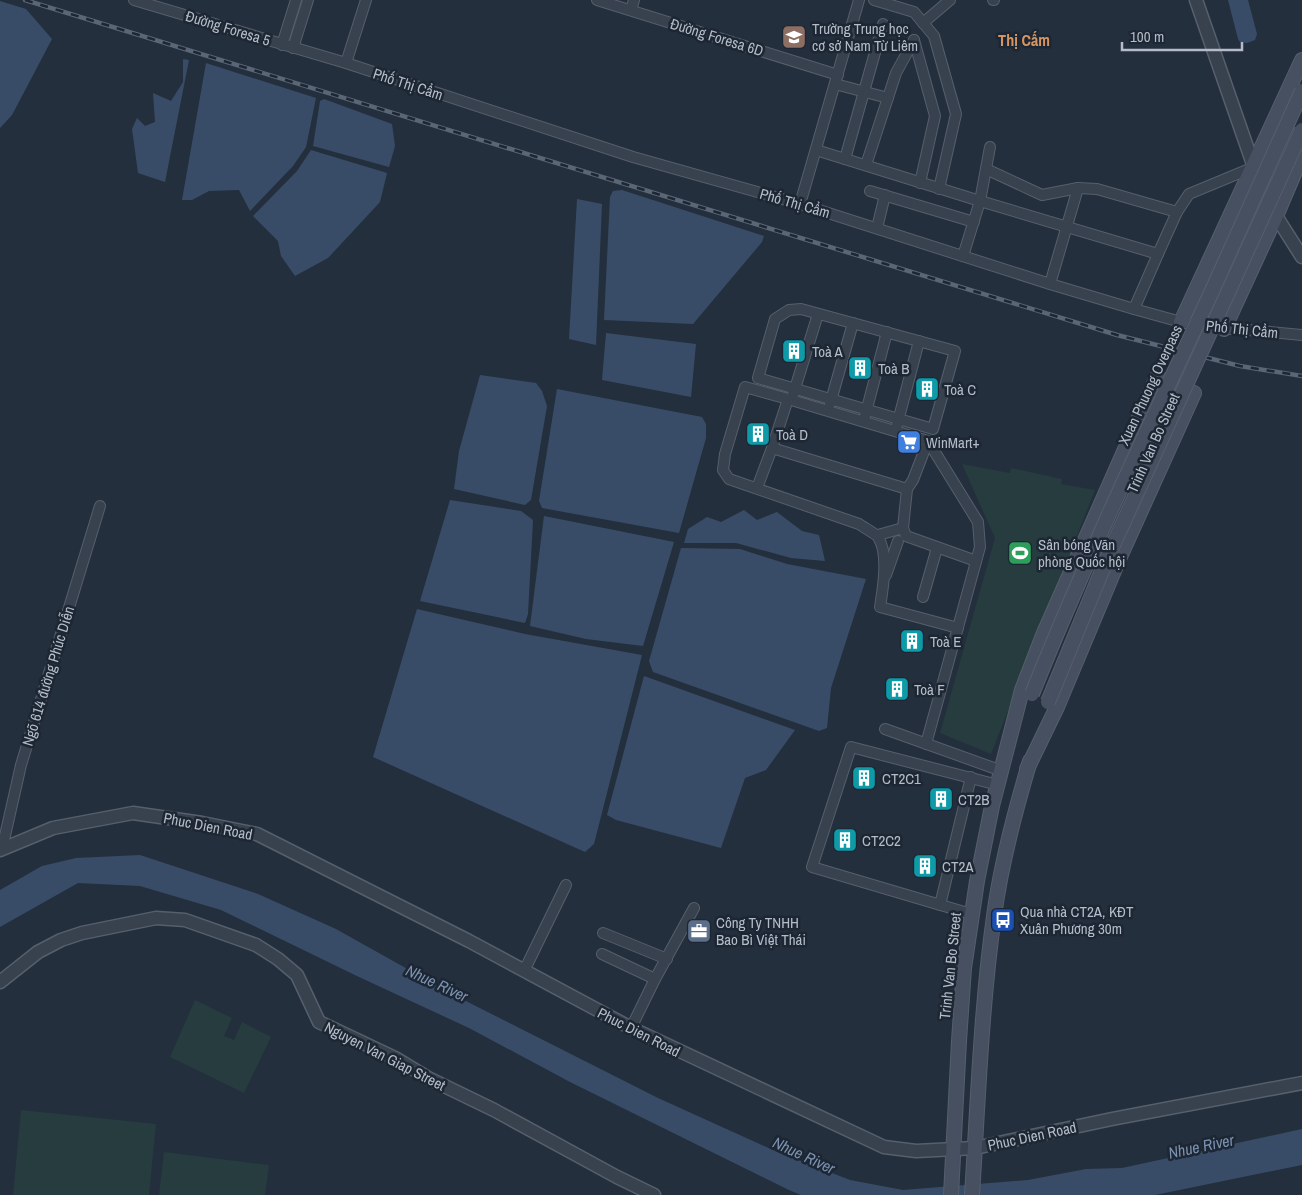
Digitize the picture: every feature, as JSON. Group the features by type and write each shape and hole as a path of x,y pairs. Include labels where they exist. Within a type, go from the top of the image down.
{"main road":[{"path":"1181,322 1302,60"},
{"name":"Xuan Phuong Overpass","path":"1032,694 1147,428 1212,291 1302,91"},
{"name":"Xuan Phuong Overpass","path":"1048,702 1072,640 1120,530 1302,130"},
{"path":"1224,328 1302,155"},
{"name":"Trinh Van Bo Street","path":"951,1195 958,1041 971,914 989,824 1022,690 1044,633 1157,377 1194,393 1119,560 1057,707 1027,769"},
{"name":"Trinh Van Bo Street","path":"1009,745 1032,694"},
{"name":"Trinh Van Bo Street","path":"972,1195 980,1048 994,914 1012,823 1048,702"}],"street":[{"name":"Đường Foresa 5","path":"134,0 294,48"},
{"path":"282,45 296,0"},
{"path":"294,48 308,0"},
{"path":"346,63 366,0"},
{"name":"Đường Foresa 6D","path":"597,0 632,5 836,79 864,92 888,98"},
{"path":"800,204 860,0"},
{"path":"874,0 914,12 934,36 956,114 939,188"},
{"path":"923,23 950,0"},
{"path":"1134,308 1177,212 1189,194 1254,167 1196,0"},
{"path":"845,159 883,24"},
{"path":"866,166 896,73 914,40 935,116 920,182"},
{"name":"Phố Thị Cẩm","path":"294,48 346,63 633,157 800,204 1050,284 1181,322 1302,335"},
{"path":"964,256 980,201 990,147"},
{"path":"816,150 1158,254"},
{"path":"986,169 1042,195 1078,188 1097,189 1177,212"},
{"path":"1050,284 1078,188"},
{"path":"870,191 974,222"},
{"path":"877,228 885,195"},
{"path":"1239,198 1276,216 1302,257"},
{"path":"801,309 853,323 955,351 933,429 758,378 774,319 788,310 801,309"},
{"path":"757,488 795,389 818,314"},
{"path":"828,411 853,323"},
{"path":"863,422 887,332"},
{"path":"895,431 920,341"},
{"path":"926,744 980,547 978,522 928,441 745,387 725,454 723,470 729,480 859,524 878,536 902,535 976,561"},
{"path":"884,580 902,535 907,489 913,480 928,441"},
{"path":"772,448 907,489"},
{"name":"Ngõ 614 đường Phúc Diễn","path":"1,849 21,765 100,506"},
{"path":"883,550 902,535"},
{"path":"878,536 883,550 884,580 880,607 958,628"},
{"path":"923,597 937,548"},
{"path":"884,730 926,744 1000,778"},
{"path":"971,914 812,867 851,747 971,778 1000,778"},
{"path":"940,905 971,778"},
{"name":"Phuc Dien Road","path":"1,849 52,828 132,813 202,823 257,834 460,936 631,1028 884,1147 953,1156 974,1154 1112,1118 1302,1083"},
{"path":"524,971 566,885"},
{"path":"631,1028 655,979 694,908"},
{"name":"Nguyen Van Giap Street","path":"0,982 38,952 68,938 117,925 156,918 185,920 256,945 278,959 296,975 320,1022 395,1058 428,1078 494,1110 617,1178 654,1195"},
{"path":"604,933 667,959"},
{"path":"602,954 655,979"}],"green space":[{"path":"962,464 1010,473 1011,468 1062,479 1061,484 1095,490 991,754 940,733 995,538"},
{"path":"195,1000 232,1018 224,1036 234,1040 242,1022 271,1037 244,1093 170,1057"},
{"path":"21,1110 156,1124 149,1195 13,1195"},
{"path":"164,1152 269,1165 265,1195 159,1195"}],"water":[{"path":"1228,0 1248,0 1257,34 1255,40 1247,43 1240,42"},
{"path":"0,1 26,9 52,39 12,115 0,128"},
{"path":"183,59 189,60 165,182 138,173 132,129 137,118 145,126 155,122 153,93 171,101 183,82"},
{"path":"206,63 316,98 306,147 293,166 250,211 239,190 209,191 192,200 182,200"},
{"path":"324,99 392,124 395,146 389,167 313,146 320,101"},
{"path":"311,150 387,173 380,202 328,258 295,276 281,256 278,241 253,216 297,171"},
{"path":"622,190 764,236 762,242 693,324 604,320 610,197 613,191"},
{"path":"577,199 602,204 596,345 569,339"},
{"path":"606,333 696,344 691,397 602,380"},
{"path":"480,375 536,383 542,391 547,406 531,500 525,505 454,489 459,451"},
{"path":"557,389 702,417 706,424 706,438 679,533 542,508 539,501"},
{"path":"450,500 521,511 533,520 528,614 525,623 420,601"},
{"path":"744,510 757,520 777,512 802,531 819,535 825,561 791,558 736,543 684,543 688,529 707,517 721,522"},
{"path":"544,516 674,542 643,646 586,639 530,626"},
{"path":"681,548 740,549 787,564 866,579 831,688 827,728 819,731 653,672 649,661"},
{"path":"417,609 525,634 642,655 594,844 585,852 373,757"},
{"path":"644,676 795,730 766,770 745,778 721,848 616,820 607,815"},
{"path":"140,855 258,894 336,929 452,994 658,1098 775,1151 850,1180 903,1190 1028,1180 1086,1169 1122,1168 1302,1129 1302,1165 1155,1195 801,1195 570,1082 469,1028 221,910 140,886 78,883 0,927 0,890 42,866 76,858"}],"railway":[{"path":"25,0 1117,335 1240,366 1302,376"}],"place":[{"name":"Trường Trung học cơ sở Nam Từ Liêm","path":"794,37"},
{"name":"Toà A","path":"794,351"},
{"name":"Toà B","path":"860,368"},
{"name":"Toà C","path":"927,389"},
{"name":"Toà D","path":"758,434"},
{"name":"WinMart+","path":"909,442"},
{"name":"Sân bóng Văn phòng Quốc hội","path":"1020,553"},
{"name":"Toà E","path":"912,641"},
{"name":"Toà F","path":"897,689"},
{"name":"CT2C1","path":"864,778"},
{"name":"CT2B","path":"941,799"},
{"name":"CT2C2","path":"845,840"},
{"name":"CT2A","path":"925,866"},
{"name":"Qua nhà CT2A, KĐT Xuân Phương 30m","path":"1003,920"},
{"name":"Công Ty TNHH Bao Bì Việt Thái","path":"699,931"}],"district":[{"name":"Thị Cấm","path":"1024,40"}],"water label":[{"name":"Nhue River","path":"437,983"},
{"name":"Nhue River","path":"1201,1146"},
{"name":"Nhue River","path":"804,1155"}]}
